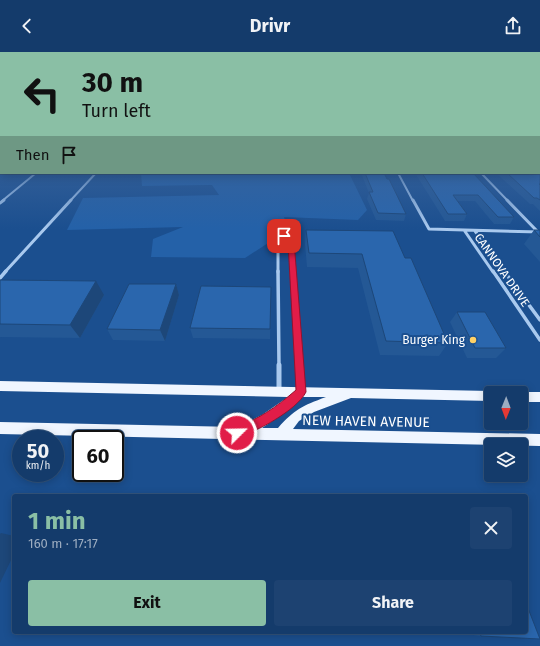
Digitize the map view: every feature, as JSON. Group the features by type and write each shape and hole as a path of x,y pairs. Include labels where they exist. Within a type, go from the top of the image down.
{"main road":[{"path":"0,386 484,396"},
{"path":"237,433 263,422 279,411 301,392"},
{"path":"281,434 295,417 310,408 355,392"},
{"path":"528,397 540,397"},
{"name":"NEW HAVEN AVENUE","path":"0,428 540,440"}],"street":[{"path":"0,203 35,174"},
{"path":"0,278 95,174"},
{"path":"399,174 429,229 539,232"},
{"path":"482,174 539,232"},
{"name":"CANNOVA DRIVE","path":"464,230 540,340"},
{"name":"CANNOVA DRIVE","path":"475,231 540,320"},
{"path":"278,391 278,241 284,236 291,241 301,392"}],"shaded area":[{"path":"141,174 349,174 367,210 358,220 284,217 288,230 245,258 151,257 153,239 183,227 67,230 83,198 219,195 212,185 142,186"}],"building":[{"path":"365,174 384,174 387,179 389,179 406,214 378,213 369,192 373,192"},
{"path":"423,174 474,174 514,217 498,217 478,195 453,195 467,214 448,214"},
{"path":"508,174 540,174 540,200 534,198"},
{"path":"306,230 393,231 405,258 411,258 448,343 386,341 362,254 309,253"},
{"path":"534,230 540,230 540,237"},
{"path":"0,280 96,281 70,325 0,324"},
{"path":"129,284 176,284 160,330 107,329"},
{"path":"201,286 271,287 270,329 190,328"},
{"path":"457,312 485,312 506,348 475,348"},
{"path":"528,608 540,639 481,636 480,634 528,634"}],"place":[{"name":"Burger King","path":"473,340"}],"route":[{"path":"237,433 263,422 279,411 301,392 291,241 284,236"}]}
